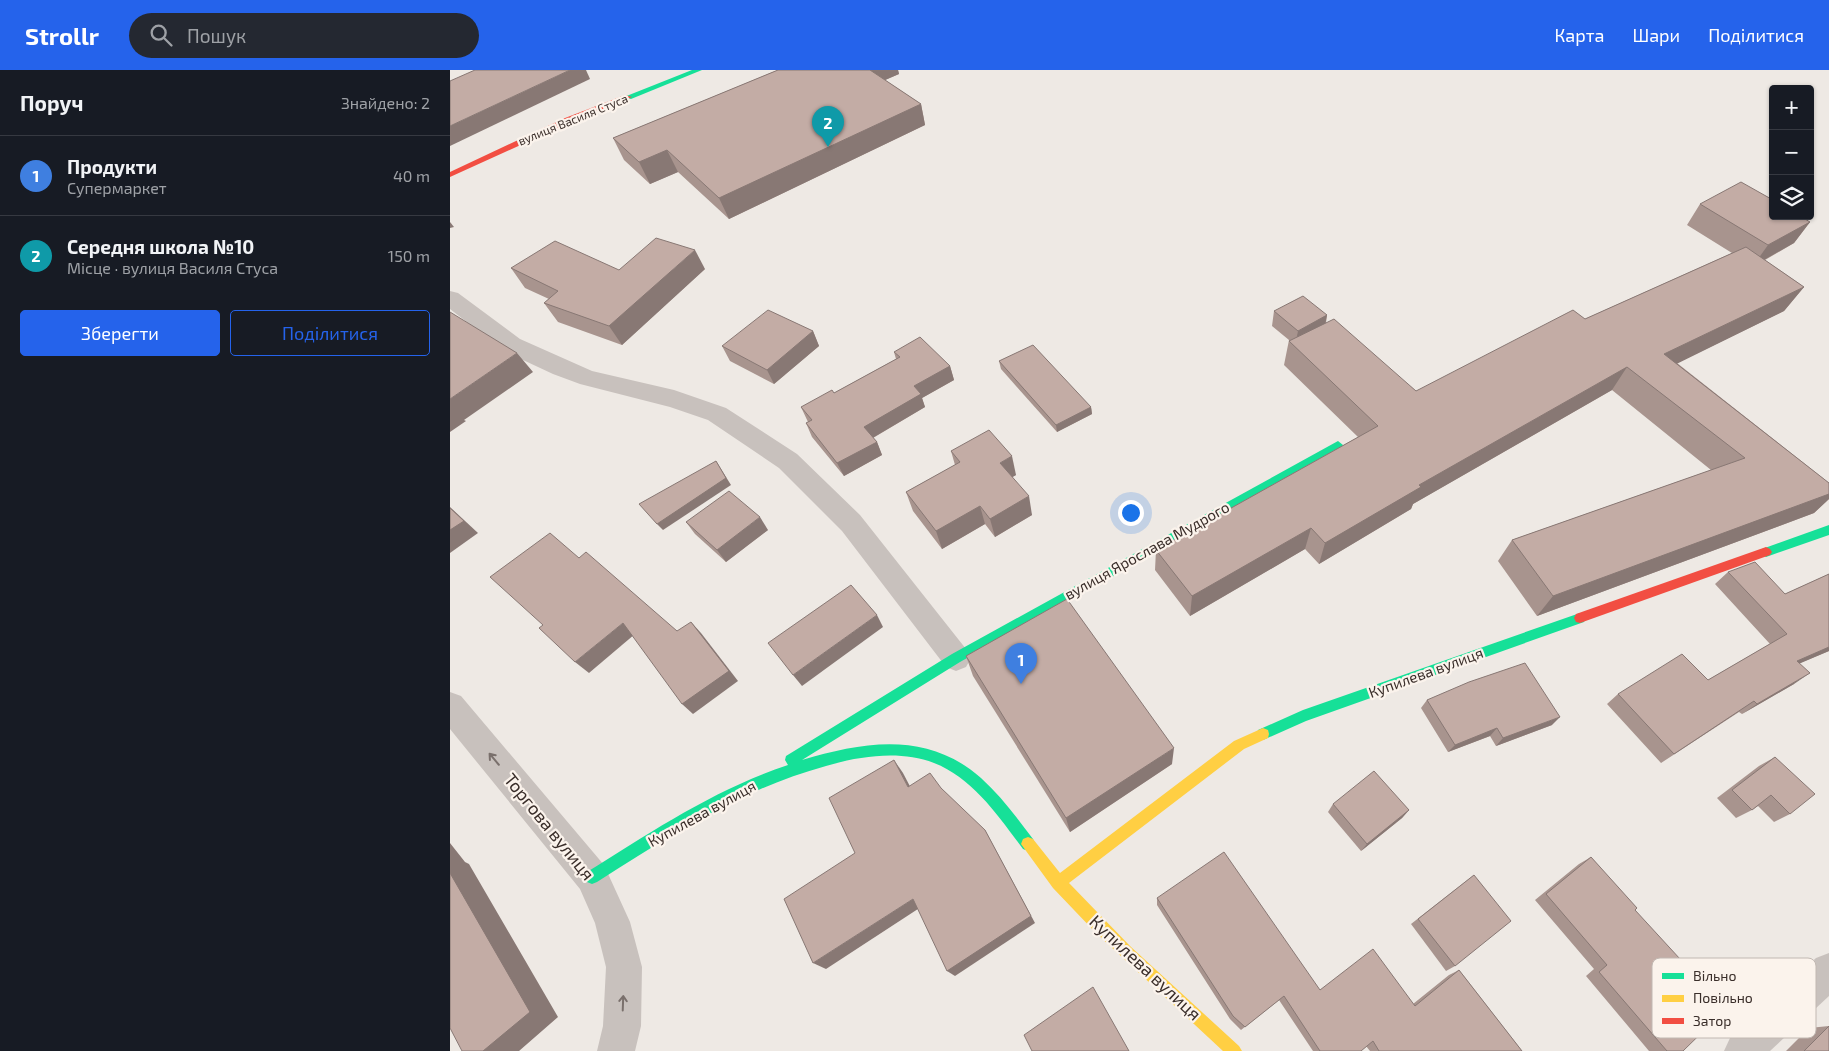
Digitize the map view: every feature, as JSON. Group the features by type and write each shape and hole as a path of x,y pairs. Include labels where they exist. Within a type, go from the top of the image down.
{"street":[{"name":"вулиця Василя Стуса","path":"450,175 568,120 698,70"},
{"path":"450,298 512,345 561,368 588,378 674,399 717,414 788,461 851,523 956,658"},
{"name":"вулиця Ярослава Мудрого","path":"749,786 956,658 1338,445"},
{"name":"Купилева вулиця","path":"1058,883 1239,745 1303,716 1829,530"},
{"name":"Торгова вулиця","path":"450,706 592,876 612,922 624,967 622,1026 616,1051"},
{"name":"Купилева вулиця","path":"592,876 703,809 749,786 833,757 896,749 929,753 956,766 980,785 1058,883 1092,919 1234,1051"},
{"path":"1816,984 1829,972"},
{"path":"1743,1051 1757,1038"}],"building":[{"path":"475,70 570,70 450,126 450,81"},
{"path":"778,70 870,70 921,104 719,198 667,150 639,162 613,138"},
{"path":"1741,182 1769,198 1769,220 1807,220 1810,222 1768,245 1700,204"},
{"path":"656,238 695,250 609,326 544,303 558,291 511,268 555,241 619,270"},
{"path":"1746,247 1804,287 1664,354 1829,483 1829,494 1553,596 1512,540 1745,458 1627,367 1419,485 1421,487 1325,543 1311,528 1192,596 1156,550 1378,426 1289,341 1334,319 1416,391 1573,310 1585,319"},
{"path":"1303,296 1327,315 1298,331 1274,311"},
{"path":"768,310 813,331 767,370 722,346"},
{"path":"450,312 517,353 450,399"},
{"path":"920,337 950,366 914,386 921,394 864,427 877,442 837,463 806,423 812,420 801,407 832,390 834,393 900,357 894,352"},
{"path":"1033,345 1091,407 1056,425 999,361"},
{"path":"989,430 1012,456 1000,463 1029,496 990,519 980,506 936,531 906,492 960,462 951,451"},
{"path":"716,461 726,478 657,524 639,504"},
{"path":"729,491 760,517 717,550 686,522"},
{"path":"450,508 464,521 450,530"},
{"path":"550,533 579,558 586,552 677,631 691,622 729,671 682,704 623,623 575,662 539,628 543,625 490,577"},
{"path":"1755,562 1785,594 1829,574 1829,647 1797,661 1810,673 1757,704 1754,701 1674,754 1618,694 1682,654 1708,680 1787,634 1728,572"},
{"path":"851,585 877,615 793,675 768,643"},
{"path":"1067,599 1174,748 1066,818 966,656"},
{"path":"1525,663 1560,717 1503,738 1497,728 1455,745 1427,700 1469,682"},
{"path":"1775,757 1815,794 1790,814 1771,795 1752,810 1732,790"},
{"path":"894,760 908,787 930,773 941,788 985,830 1031,916 947,971 913,899 813,963 784,899 855,853 829,798"},
{"path":"1374,771 1409,810 1367,844 1333,804"},
{"path":"1224,852 1320,990 1373,949 1415,1006 1459,970 1522,1051 1379,1051 1373,1041 1361,1051 1320,1051 1284,996 1245,1027 1233,1016 1157,898"},
{"path":"1591,857 1637,908 1635,910 1679,958 1652,958 1652,1034 1599,972 1607,965 1546,894"},
{"path":"450,873 530,1012 483,1051 462,1051 450,1028"},
{"path":"1474,875 1511,921 1455,966 1418,919"},
{"path":"1093,987 1129,1051 1032,1051 1024,1035"},
{"path":"1829,1026 1829,1051 1804,1051"},
{"path":"1656,1038 1696,1038 1683,1051 1667,1051"}],"traffic: fast":[{"path":"628,97 698,70"},
{"path":"791,760 956,658 1338,445"},
{"path":"1766,552 1829,530"},
{"path":"1263,734 1303,716 1580,618"},
{"path":"592,877 689,817 755,783 835,757 876,750 917,752 937,757 956,767 986,792 1028,844"}],"traffic: slow":[{"path":"1058,883 1239,745 1263,734"},
{"path":"1028,844 1051,873 1100,927 1234,1051"}],"traffic: jam":[{"path":"450,175 568,120 628,97"},
{"path":"1580,618 1766,552"}],"place":[{"name":"Середня школа №10","path":"828,147"},
{"name":"Продукти","path":"1021,684"}]}
